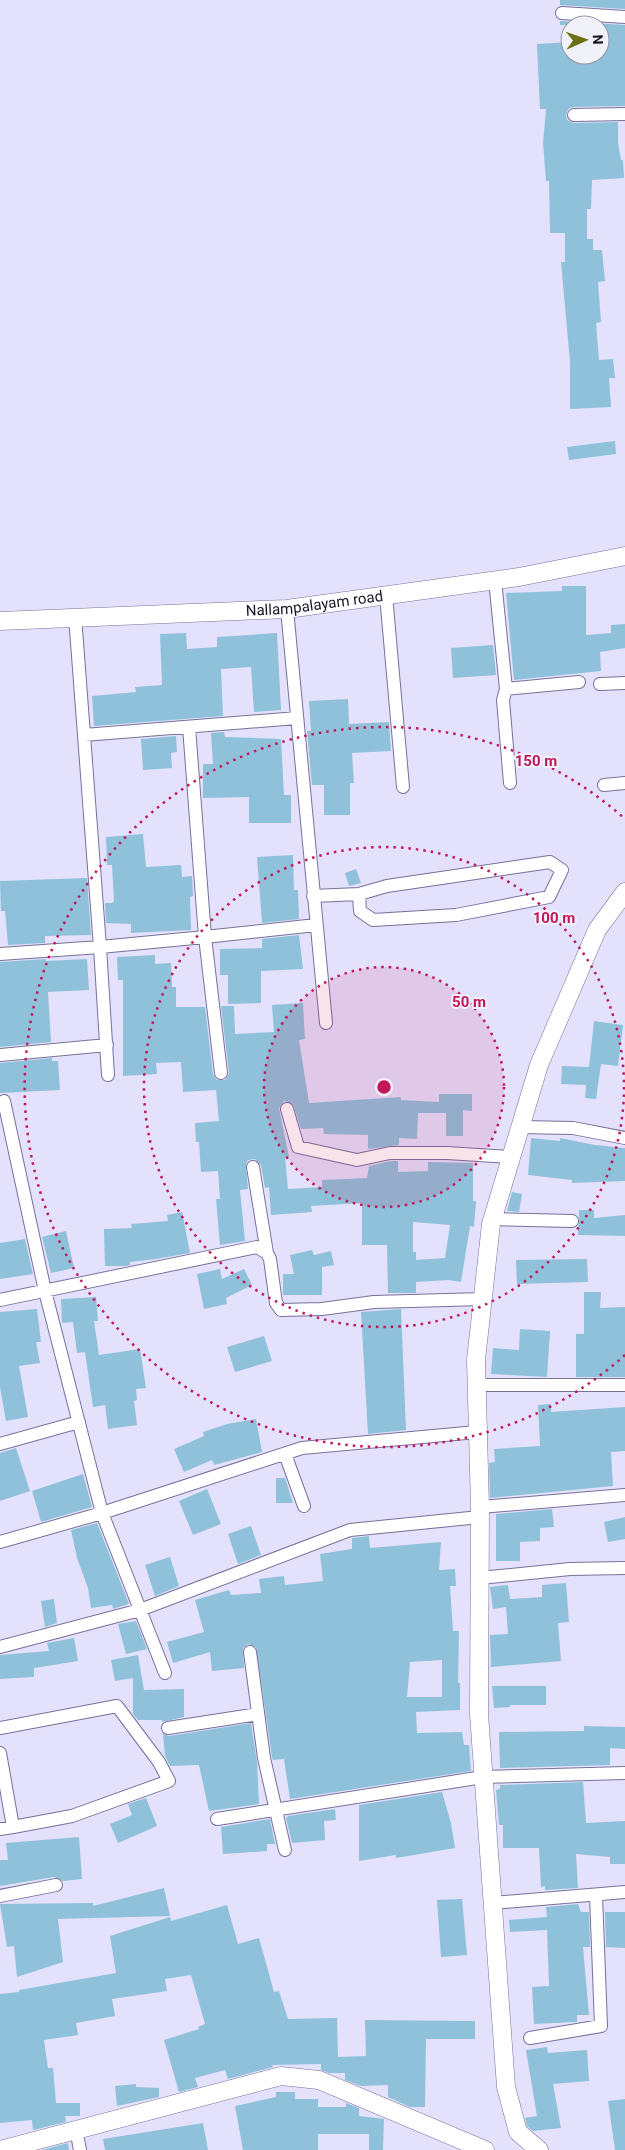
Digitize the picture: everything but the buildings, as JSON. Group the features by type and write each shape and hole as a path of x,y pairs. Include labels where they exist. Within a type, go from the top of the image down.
{"street":[{"path":"562,13 625,17"},
{"path":"574,115 625,114"},
{"name":"Nallampalayam road","path":"0,621 75,616 287,609 495,580 625,556"},
{"path":"495,580 506,689 503,700 510,783"},
{"path":"386,595 403,787"},
{"path":"287,609 326,1023"},
{"path":"75,616 108,1075"},
{"path":"506,689 579,682"},
{"path":"600,684 625,683"},
{"path":"84,735 297,718"},
{"path":"188,727 205,937 221,1073"},
{"path":"604,785 625,783"},
{"path":"313,896 358,894 387,886 550,862 562,870 549,897 456,914 373,920 360,911 358,894"},
{"path":"539,2150 518,2132 506,2087 479,1714 480,1508 476,1360 493,1220 539,1065 597,930 625,892"},
{"path":"0,954 100,948 316,925"},
{"path":"0,1055 107,1045"},
{"path":"4,1101 45,1291 102,1513 164,1673"},
{"path":"287,1109 298,1147 311,1151 357,1160 390,1153 447,1152 511,1157"},
{"path":"520,1128 573,1128 625,1138"},
{"path":"253,1167 276,1303 281,1310 322,1309 374,1302 483,1299"},
{"path":"493,1220 572,1221"},
{"path":"0,1300 257,1247 267,1253"},
{"path":"476,1385 625,1384"},
{"path":"0,1444 79,1422"},
{"path":"0,1542 102,1513 302,1448 477,1432"},
{"path":"285,1454 304,1506"},
{"path":"480,1508 625,1495"},
{"path":"0,1647 140,1610 350,1530 470,1518 478,1516 480,1508"},
{"path":"480,1578 570,1569 625,1568"},
{"path":"250,1652 264,1758 285,1850"},
{"path":"0,1728 117,1706 159,1762 168,1782 72,1816 0,1829"},
{"path":"168,1728 258,1714"},
{"path":"0,1753 13,1826"},
{"path":"217,1819 483,1777 625,1773"},
{"path":"0,1896 56,1885"},
{"path":"493,1904 625,1892"},
{"path":"530,2038 601,2026 596,1895"},
{"path":"0,2150 281,2076 319,2080 474,2148"},
{"path":"76,2130 80,2150"}]}
